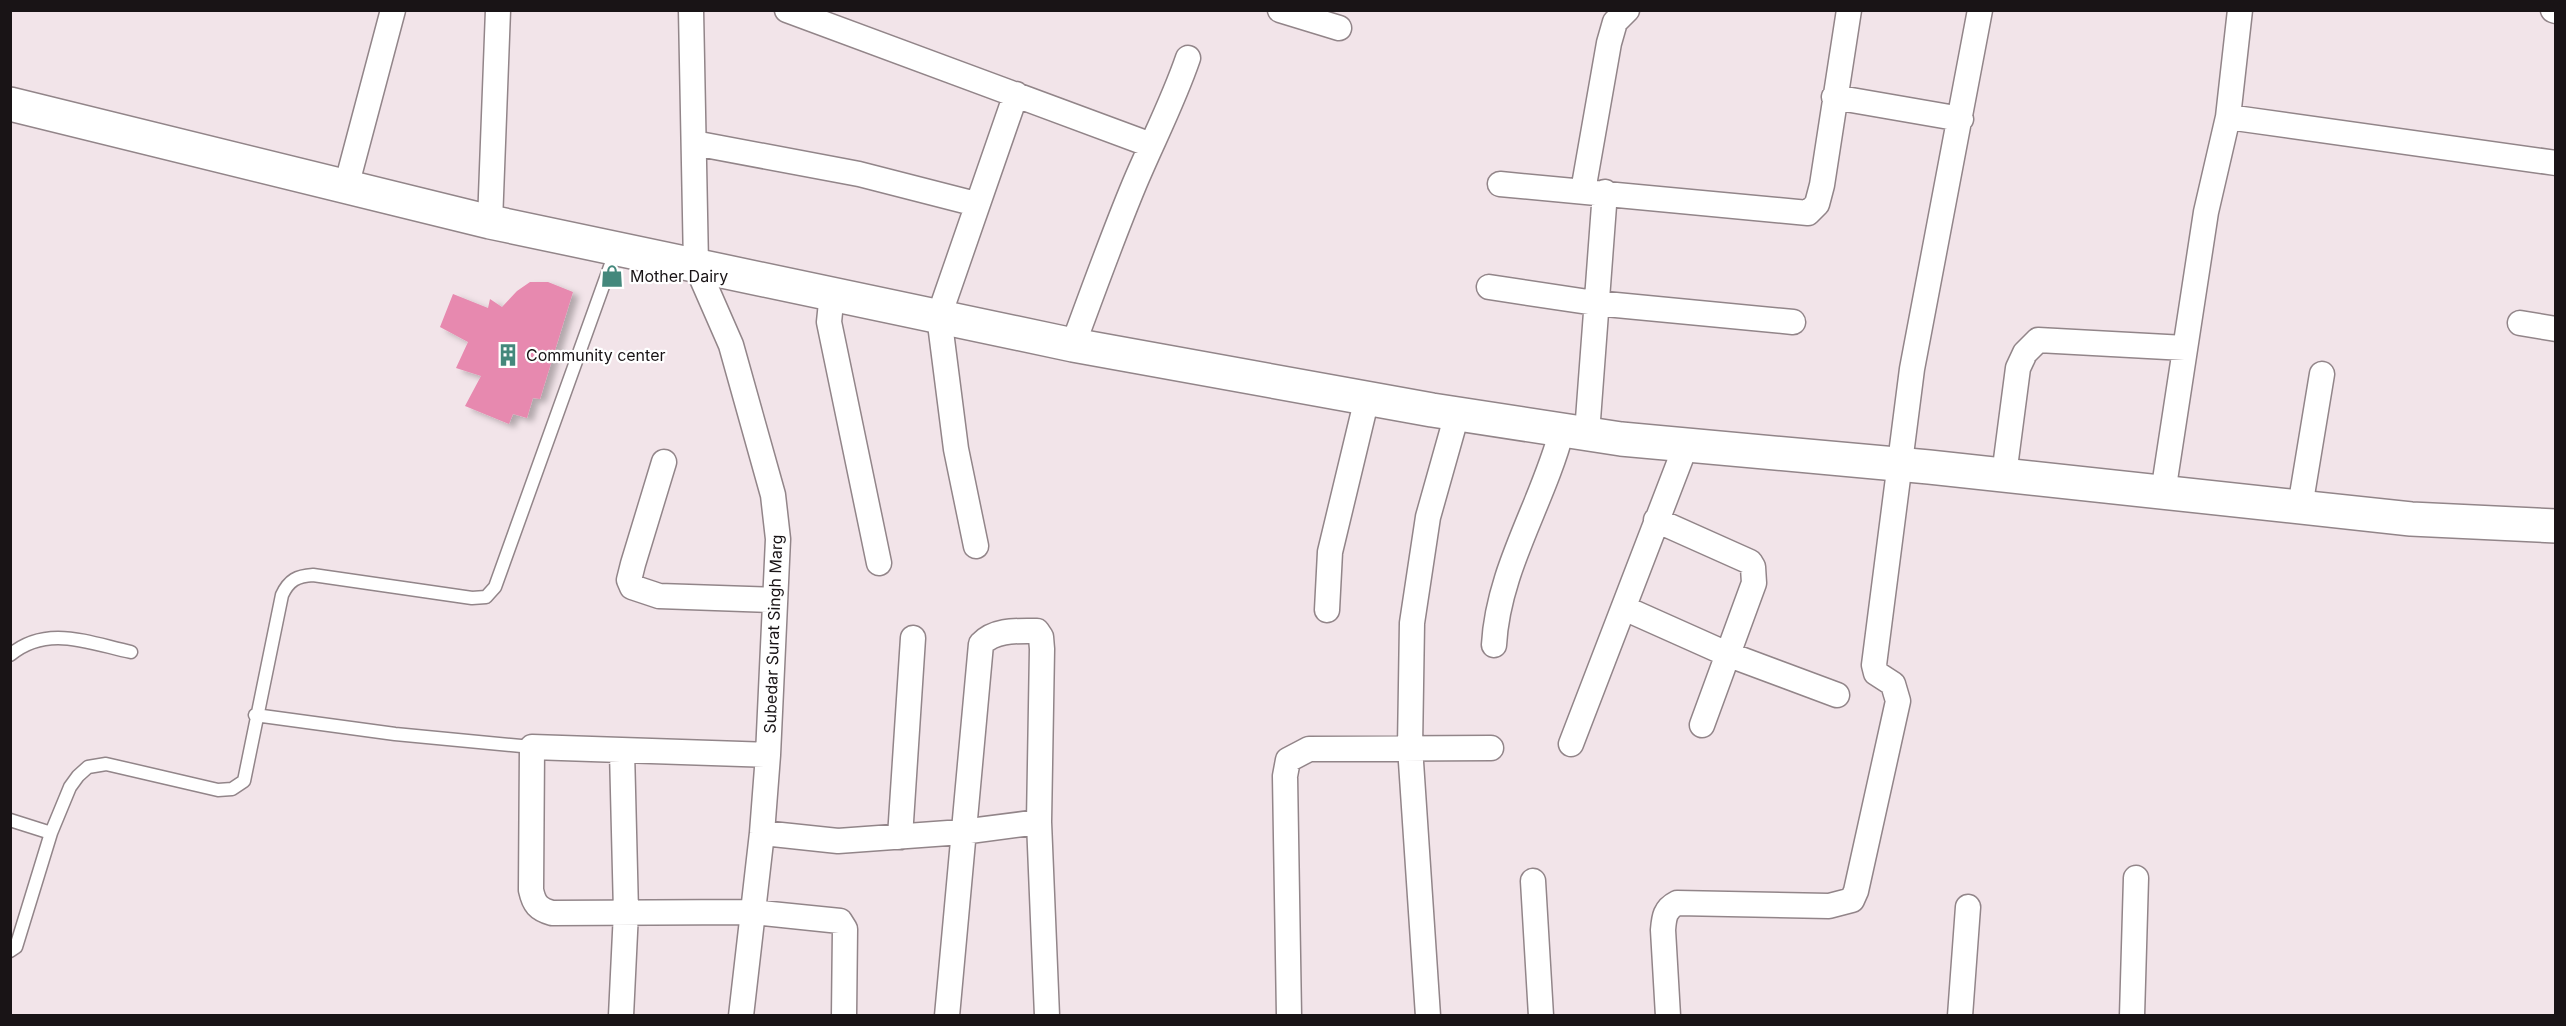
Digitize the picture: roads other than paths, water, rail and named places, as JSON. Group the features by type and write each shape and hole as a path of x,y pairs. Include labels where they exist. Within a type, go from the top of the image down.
{"street":[{"path":"346,187 393,10"},
{"path":"490,222 498,10"},
{"path":"691,10 696,265"},
{"path":"787,10 1151,145"},
{"path":"1280,10 1339,28"},
{"path":"1494,645 1495,618 1505,581 1549,474 1574,432 1595,303 1594,191 1609,43 1615,22 1627,10"},
{"path":"1500,184 1594,191 1808,213 1817,204 1822,184 1849,10"},
{"path":"1668,1016 1664,917 1669,907 1677,903 1829,906 1852,900 1856,891 1898,701 1893,684 1876,673 1874,665 1911,369 1961,119 1980,10"},
{"path":"2163,493 2206,212 2228,117 2240,10"},
{"path":"1073,345 1111,239 1151,145 1173,102 1188,58"},
{"path":"976,546 956,449 939,316 1016,94"},
{"path":"1834,97 1961,119"},
{"path":"10,104 490,222 1073,345 1457,414 1574,432 1686,445 1899,464 2411,519 2556,526"},
{"path":"2228,117 2556,163"},
{"path":"694,142 859,174 976,204"},
{"name":"Subedar Surat Singh Marg","path":"696,265 731,345 773,495 778,539 762,833 741,1016"},
{"path":"1489,287 1595,303 1793,322"},
{"path":"832,294 829,322 879,563"},
{"path":"2520,323 2556,329"},
{"path":"2004,475 2018,368 2025,352 2038,340 2185,348"},
{"path":"2300,507 2322,374"},
{"path":"1327,610 1330,552 1366,398"},
{"path":"1428,1016 1410,747 1412,623 1428,518 1457,414"},
{"path":"1571,744 1686,445"},
{"path":"664,462 633,564 629,580 632,587 659,596 775,600"},
{"path":"1656,520 1750,562 1753,567 1754,583 1702,725"},
{"path":"1624,608 1727,654 1837,695"},
{"path":"947,1016 962,832 981,644 995,634 1037,631 1041,637 1040,822 1047,1016"},
{"path":"900,837 913,638"},
{"path":"768,755 532,747 531,890 534,903 552,913 752,912 832,920 843,924 844,1016"},
{"path":"1289,1016 1286,776 1288,760 1309,749 1491,748"},
{"path":"621,1016 626,912 622,751"},
{"path":"762,833 838,841 962,832 1040,822"},
{"path":"2132,1016 2136,878"},
{"path":"1533,881 1541,1016"},
{"path":"1960,1016 1968,907"}],"lane":[{"path":"10,951 16,947 51,833 70,787 88,767 106,764 218,790 232,789 244,781 255,715 282,595 287,583 300,576 313,575 472,598 486,597 495,587 617,249"},
{"path":"10,655 33,641 46,637 62,637 131,652"},
{"path":"255,715 396,734 532,747"},
{"path":"10,820 51,833"}],"place":[{"name":"Mother Dairy","path":"612,276"},
{"name":"Community center","path":"508,355"}]}
